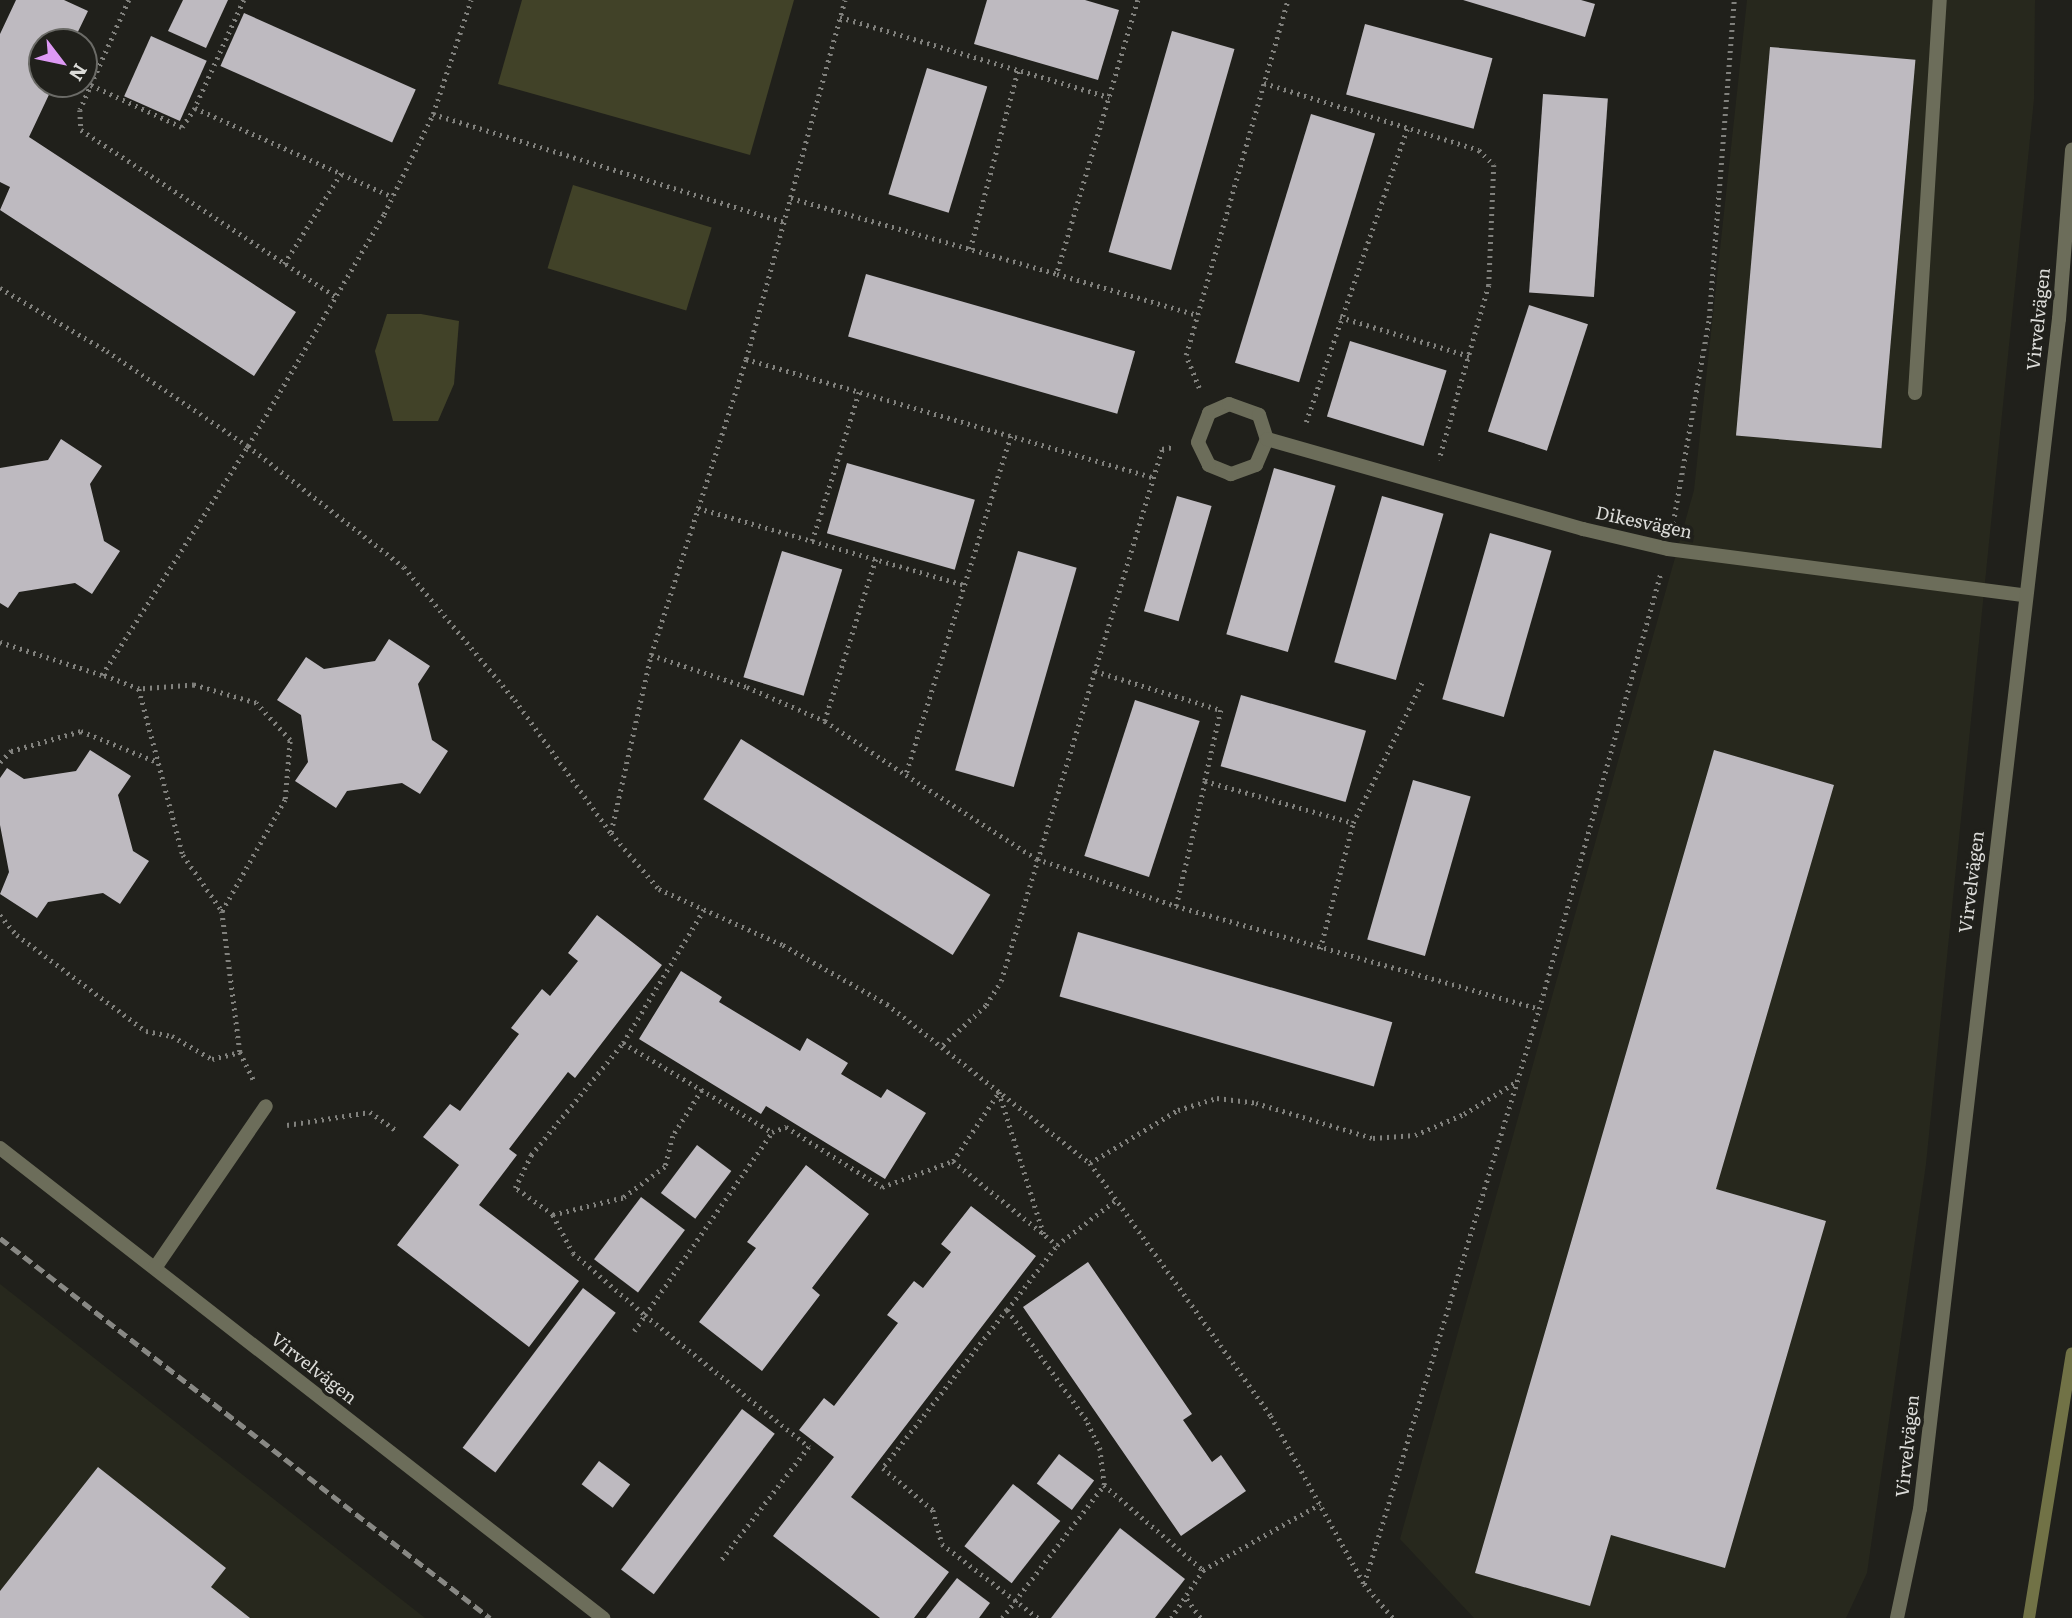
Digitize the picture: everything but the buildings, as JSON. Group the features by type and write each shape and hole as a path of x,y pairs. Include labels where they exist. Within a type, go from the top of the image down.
{"street":[{"path":"1915,393 1940,0"},
{"name":"Virvelvägen","path":"1897,1618 1920,1509 2023,595 2059,319 2072,149"},
{"path":"1229,404 1259,415 1268,439 1256,465 1231,474 1209,465 1198,442 1209,413 1229,404"},
{"name":"Dikesvägen","path":"1268,439 1668,550 2023,595"},
{"path":"155,1268 266,1106"},
{"name":"Virvelvägen","path":"0,1148 603,1618"}],"path":[{"path":"98,69 129,0"},
{"path":"98,88 182,127 195,108 244,0"},
{"path":"102,675 248,446 393,197 433,114 471,0"},
{"path":"611,833 651,655 746,359 845,0"},
{"path":"1057,274 1138,0"},
{"path":"1209,413 1186,355 1288,0"},
{"path":"1364,1584 1539,1009 1668,550 1709,318 1734,0"},
{"path":"840,17 1109,97"},
{"path":"970,249 1018,70"},
{"path":"1264,83 1479,150 1494,165 1489,285 1432,486"},
{"path":"85,98 80,110 81,130 336,297"},
{"path":"195,108 393,197"},
{"path":"433,114 784,222"},
{"path":"1298,447 1340,317 1407,128"},
{"path":"284,264 341,173"},
{"path":"791,198 1197,315"},
{"path":"0,288 107,351 248,446 404,567 515,700 611,833 659,889 795,952 887,1004 943,1045 1090,1163 1271,1416 1364,1584 1393,1618"},
{"path":"1340,317 1469,356"},
{"path":"746,359 1153,477"},
{"path":"812,541 859,392"},
{"path":"906,775 1011,436"},
{"path":"943,1045 986,1004 1001,981 1162,449 1198,442"},
{"path":"698,508 965,585"},
{"path":"825,721 876,559"},
{"path":"0,642 139,689 194,685 256,703 290,740 285,799 222,911"},
{"path":"651,655 747,687 825,721 1037,859 1176,906 1539,1009"},
{"path":"1095,671 1221,710 1176,906"},
{"path":"1320,949 1353,823 1423,680"},
{"path":"139,689 155,761 183,855 222,911 240,1052 266,1106 290,1127 370,1112 397,1131"},
{"path":"0,762 11,751 81,731 155,761"},
{"path":"1205,781 1353,823"},
{"path":"704,909 623,1043 531,1155 515,1188 553,1215 573,1253 645,1315 809,1447 722,1561"},
{"path":"0,915 16,935 94,988 146,1031 172,1036 212,1059 240,1052"},
{"path":"623,1043 772,1132"},
{"path":"1090,1163 1178,1110 1217,1098 1256,1103 1373,1138 1415,1135 1464,1114 1516,1082"},
{"path":"553,1215 623,1198 644,1186 665,1167 673,1136 702,1090"},
{"path":"634,1331 772,1132 786,1128 882,1187 953,1161 999,1091"},
{"path":"999,1091 1044,1235"},
{"path":"953,1161 1057,1245"},
{"path":"1038,1618 942,1544 933,1510 883,1468 1057,1245 1116,1200"},
{"path":"1007,1310 1086,1420 1100,1450 1104,1485 1203,1570"},
{"path":"1002,1618 1104,1485"},
{"path":"1171,1618 1187,1599 1203,1570 1320,1504"},
{"path":"1187,1599 1201,1618"}],"shaded area":[{"path":"1747,0 2035,0 2034,99 1926,1164 1867,1573 1846,1618 1474,1618 1400,1539 1694,490"},
{"path":"0,1284 425,1618 0,1618"}],"green space":[{"path":"522,0 794,0 750,155 498,84"},
{"path":"573,185 712,227 686,311 548,268"},
{"path":"387,314 421,314 459,321 454,384 438,421 393,421 375,351"}],"waterway":[{"path":"2029,1618 2072,1353"}],"railway":[{"path":"0,1238 490,1618"}]}
